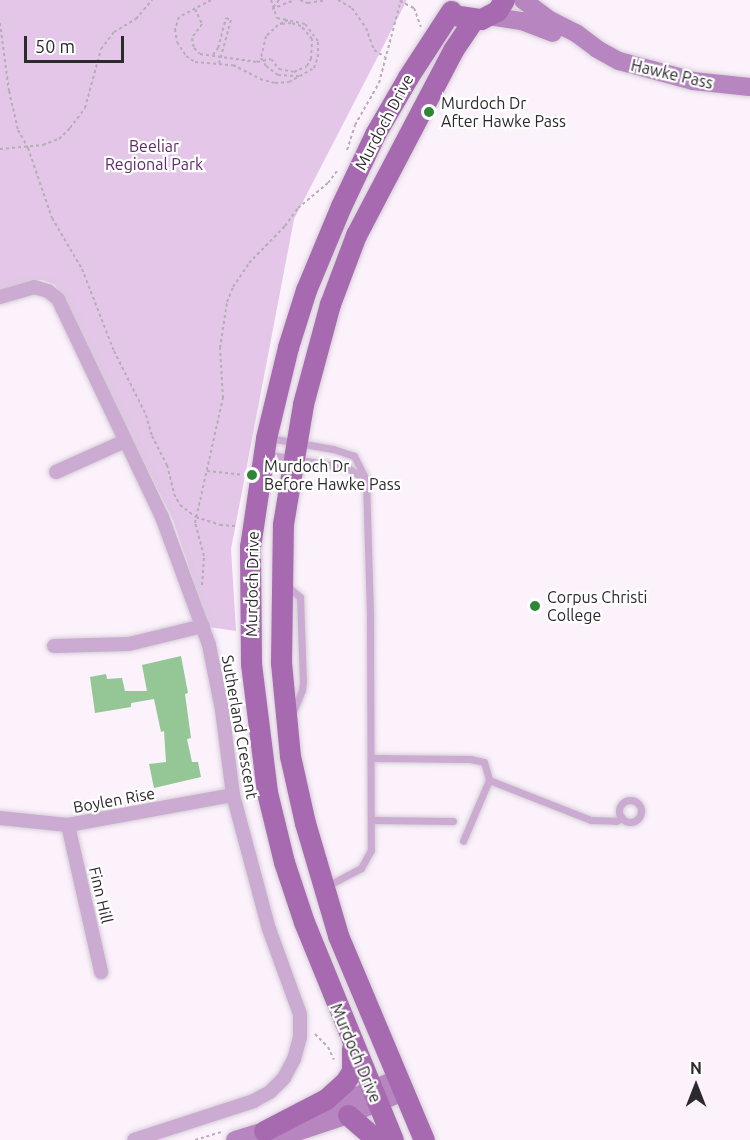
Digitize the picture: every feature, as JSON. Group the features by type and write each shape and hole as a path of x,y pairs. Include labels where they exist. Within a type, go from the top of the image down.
{"main road":[{"name":"Murdoch Drive","path":"424,1140 338,935 323,888 293,768 281,663 283,524 294,450 310,370 330,304 356,235 453,50 481,18 504,0"},
{"name":"Hawke Pass","path":"523,0 540,14 576,33 597,49 619,61 654,72 708,84 750,87"},
{"name":"Murdoch Drive","path":"393,1140 323,975 284,861 267,792 260,748 251,664 249,563 265,446 288,347 306,290 341,206 387,112 448,5"},
{"path":"448,5 463,18 481,18"},
{"name":"Hawke Pass","path":"481,18 522,21 571,42 597,49"},
{"path":"269,1136 326,1099 345,1082 352,1071 354,1060 351,1040"},
{"path":"269,1136 400,1086"},
{"path":"236,1140 269,1136 348,1115 374,1096"},
{"path":"348,1115 377,1140"}],"street":[{"name":"Sutherland Crescent","path":"0,297 34,287 48,291 58,299 162,517 203,626 220,699 233,795 269,929 300,1014 300,1037 294,1059 284,1078 270,1092 243,1105 134,1140"},
{"path":"56,472 125,441"},
{"path":"54,646 129,644 203,626"},
{"name":"Boylen Rise","path":"0,819 68,825 233,795"},
{"name":"Finn Hill","path":"68,825 101,972"}],"lane":[{"path":"265,446 294,450 333,449 354,456 366,480 369,504 371,850 367,862 346,878 323,888"},
{"path":"265,446 294,450 348,468 366,480"},
{"path":"372,758 479,759 488,769 489,780 463,841"},
{"path":"489,780 591,820 622,818"},
{"path":"372,820 453,821"}],"path":[{"path":"0,149 28,148 59,139 80,116 88,98 101,49 114,32 136,19 152,0"},
{"path":"211,0 179,18 175,29 177,42 186,56 195,62 233,65 274,82 289,82 311,70 318,57 315,35 305,24 277,18 272,9 271,0"},
{"path":"272,9 279,0"},
{"path":"272,9 294,0"},
{"path":"300,0 308,3 326,0"},
{"path":"338,0 352,8 366,28 374,50 385,57"},
{"path":"195,9 202,24 192,38 200,54 257,62 271,59 279,69 287,72 294,72 307,66 313,48 308,32 291,23 278,25"},
{"path":"213,55 218,48 226,18 231,20 217,64"},
{"path":"288,20 278,25 266,36 261,58 266,66 278,75 286,77 302,75"},
{"path":"0,23 18,130 28,148 52,218 82,269 114,351 130,378 152,436 167,465 174,494 180,505 196,517 209,522 236,525"},
{"path":"307,66 311,70"},
{"path":"207,471 243,475 242,483"},
{"path":"236,520 236,535"}],"green space":[{"name":"Beeliar Regional Park","path":"0,0 407,0 294,219 231,549 236,631 209,627 173,520 55,285 43,280 31,281 0,290"}],"building":[{"path":"181,656 188,693 185,694 191,738 187,739 192,762 198,762 201,777 154,788 149,764 166,762 164,731 161,732 154,699 131,703 131,707 95,713 90,677 106,674 107,679 122,678 125,691 147,691 142,665"}],"place":[{"name":"Murdoch Dr After Hawke Pass","path":"429,112"},
{"name":"Murdoch Dr Before Hawke Pass","path":"252,475"},
{"name":"Corpus Christi College","path":"535,606"}]}
